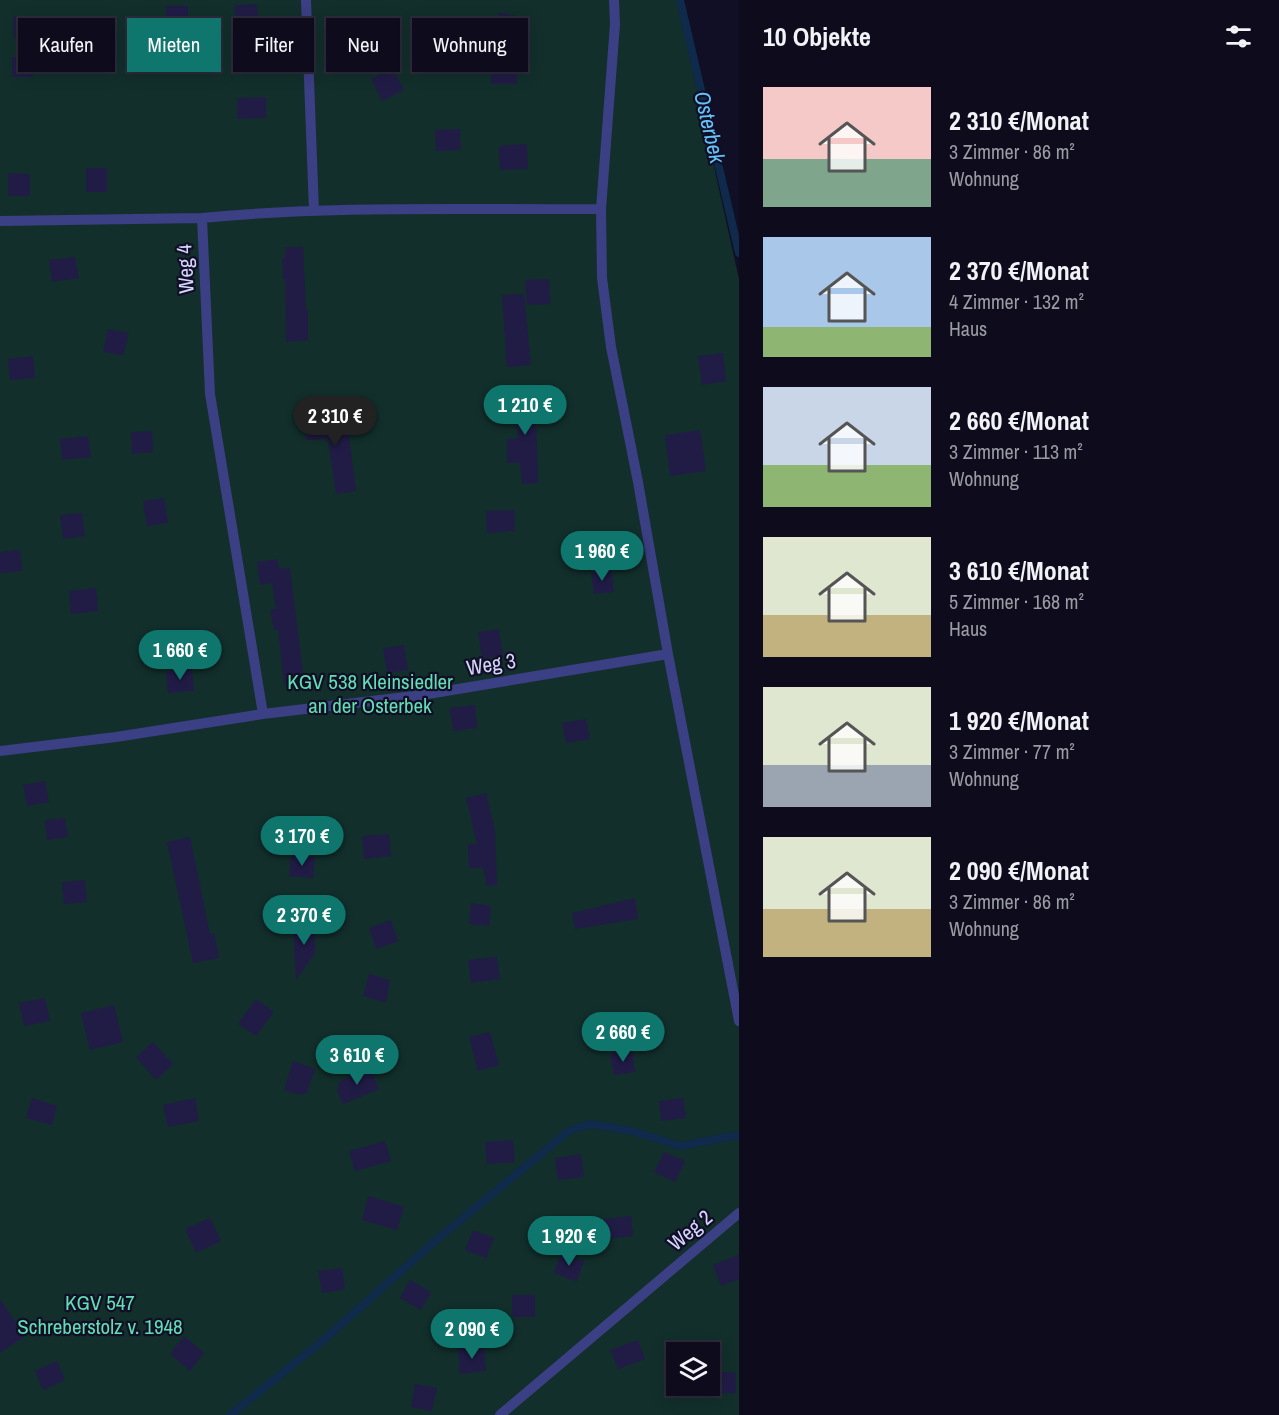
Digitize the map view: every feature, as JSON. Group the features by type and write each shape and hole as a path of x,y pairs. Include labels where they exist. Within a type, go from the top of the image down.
{"lane":[{"path":"306,0 314,210"},
{"path":"614,0 615,24 602,209 602,278 611,347 639,482 668,654 739,1021"},
{"name":"Weg 4","path":"263,714 210,394 202,218 314,210 602,209"},
{"path":"0,221 202,218"},
{"name":"Weg 3","path":"0,751 116,737 263,714 422,695 668,654"},
{"name":"Weg 2","path":"500,1415 739,1214"}],"green space":[{"name":"KGV 538 Kleinsiedler an der Osterbek","path":"0,0 682,0 716,176 739,279 739,1415 0,1415"}],"building":[{"path":"257,4 258,18 235,18 235,5"},
{"path":"166,6 188,6 188,18 167,18"},
{"path":"499,13 523,17 523,18 498,18"},
{"path":"13,16 35,16 35,18 18,18 18,38 14,38"},
{"path":"12,57 18,57 18,72 33,72 33,77 12,77"},
{"path":"386,72 395,72 404,90 382,101 371,79"},
{"path":"491,72 517,72 517,84 491,84"},
{"path":"266,97 266,118 237,119 237,98"},
{"path":"460,129 461,150 436,151 435,130"},
{"path":"527,144 528,169 500,170 499,146"},
{"path":"86,168 107,168 107,192 86,192"},
{"path":"8,173 30,174 30,196 8,196"},
{"path":"285,247 303,247 308,340 286,342 285,279 283,279 282,258 285,258"},
{"path":"75,257 79,278 52,282 49,260"},
{"path":"549,279 550,304 527,305 525,280"},
{"path":"524,294 531,365 507,367 502,295"},
{"path":"108,329 129,333 123,355 103,352"},
{"path":"723,353 726,381 702,385 698,356"},
{"path":"33,356 35,378 10,380 8,359"},
{"path":"535,388 538,483 522,484 520,463 507,463 507,439 518,438 513,390"},
{"path":"346,414 356,491 336,494 328,439 306,440 305,415"},
{"path":"700,430 706,471 670,476 665,435"},
{"path":"152,431 153,452 132,454 131,432"},
{"path":"88,436 91,457 62,460 60,439"},
{"path":"164,498 168,523 147,526 143,501"},
{"path":"514,510 515,531 487,533 486,511"},
{"path":"82,513 85,536 63,539 60,515"},
{"path":"20,550 22,571 0,573 0,552"},
{"path":"278,559 279,569 290,568 304,681 284,684 278,630 274,630 270,610 276,609 272,583 260,585 257,562"},
{"path":"611,570 614,592 594,594 591,572"},
{"path":"96,588 98,611 71,614 69,591"},
{"path":"499,629 503,656 482,659 478,632"},
{"path":"404,645 408,670 387,673 383,648"},
{"path":"192,669 194,691 168,693 166,672"},
{"path":"475,705 477,728 453,731 450,708"},
{"path":"586,719 590,739 566,743 562,723"},
{"path":"45,781 49,802 27,806 23,785"},
{"path":"486,793 495,831 497,885 487,886 483,868 469,868 468,844 477,844 466,798"},
{"path":"65,818 68,837 47,840 45,820"},
{"path":"389,834 391,856 364,859 362,836"},
{"path":"190,837 210,934 214,933 219,958 193,963 167,842"},
{"path":"291,855 315,857 313,878 289,876"},
{"path":"85,880 87,902 64,904 62,882"},
{"path":"635,898 638,919 575,929 572,913"},
{"path":"471,903 491,906 489,926 469,924"},
{"path":"391,920 398,941 376,949 369,928"},
{"path":"293,924 315,924 315,953 296,980"},
{"path":"497,957 500,979 471,983 468,960"},
{"path":"369,974 390,980 386,1003 363,996"},
{"path":"45,998 50,1021 24,1026 19,1003"},
{"path":"256,999 274,1012 256,1036 238,1024"},
{"path":"114,1005 123,1042 90,1050 81,1013"},
{"path":"490,1032 499,1065 478,1071 469,1037"},
{"path":"153,1042 173,1064 156,1080 136,1057"},
{"path":"632,1050 635,1072 614,1075 610,1054"},
{"path":"293,1061 315,1069 306,1094 284,1090"},
{"path":"370,1068 379,1089 343,1104 337,1091 340,1081"},
{"path":"32,1098 57,1106 52,1125 26,1118"},
{"path":"195,1098 199,1121 168,1127 163,1105"},
{"path":"683,1098 686,1118 661,1121 659,1101"},
{"path":"513,1140 515,1162 487,1164 485,1142"},
{"path":"385,1141 391,1161 355,1171 349,1151"},
{"path":"664,1152 685,1161 675,1182 654,1172"},
{"path":"581,1154 584,1177 558,1180 555,1158"},
{"path":"368,1196 404,1207 397,1230 362,1220"},
{"path":"631,1216 633,1236 605,1239 604,1219"},
{"path":"210,1218 221,1241 196,1253 185,1229"},
{"path":"473,1230 494,1238 486,1258 465,1250"},
{"path":"561,1253 584,1261 577,1282 554,1273"},
{"path":"739,1255 739,1279 721,1286 713,1265"},
{"path":"342,1268 345,1289 322,1293 318,1271"},
{"path":"410,1280 431,1292 421,1310 400,1298"},
{"path":"512,1295 535,1295 535,1317 512,1317"},
{"path":"0,1299 25,1336 0,1353"},
{"path":"184,1336 204,1353 190,1371 170,1354"},
{"path":"638,1340 645,1359 618,1369 610,1350"},
{"path":"484,1346 486,1371 460,1374 458,1348"},
{"path":"57,1361 65,1380 43,1390 35,1371"},
{"path":"720,1372 735,1372 736,1393 720,1393"},
{"path":"415,1384 437,1388 432,1411 411,1407"}],"waterway":[{"name":"Osterbek","path":"680,0 739,253"},
{"path":"230,1415 321,1342 435,1241 570,1130 591,1124 632,1131 680,1146 739,1135"}],"park label":[{"name":"KGV 547 Schreberstolz v. 1948","path":"100,1314"}]}
